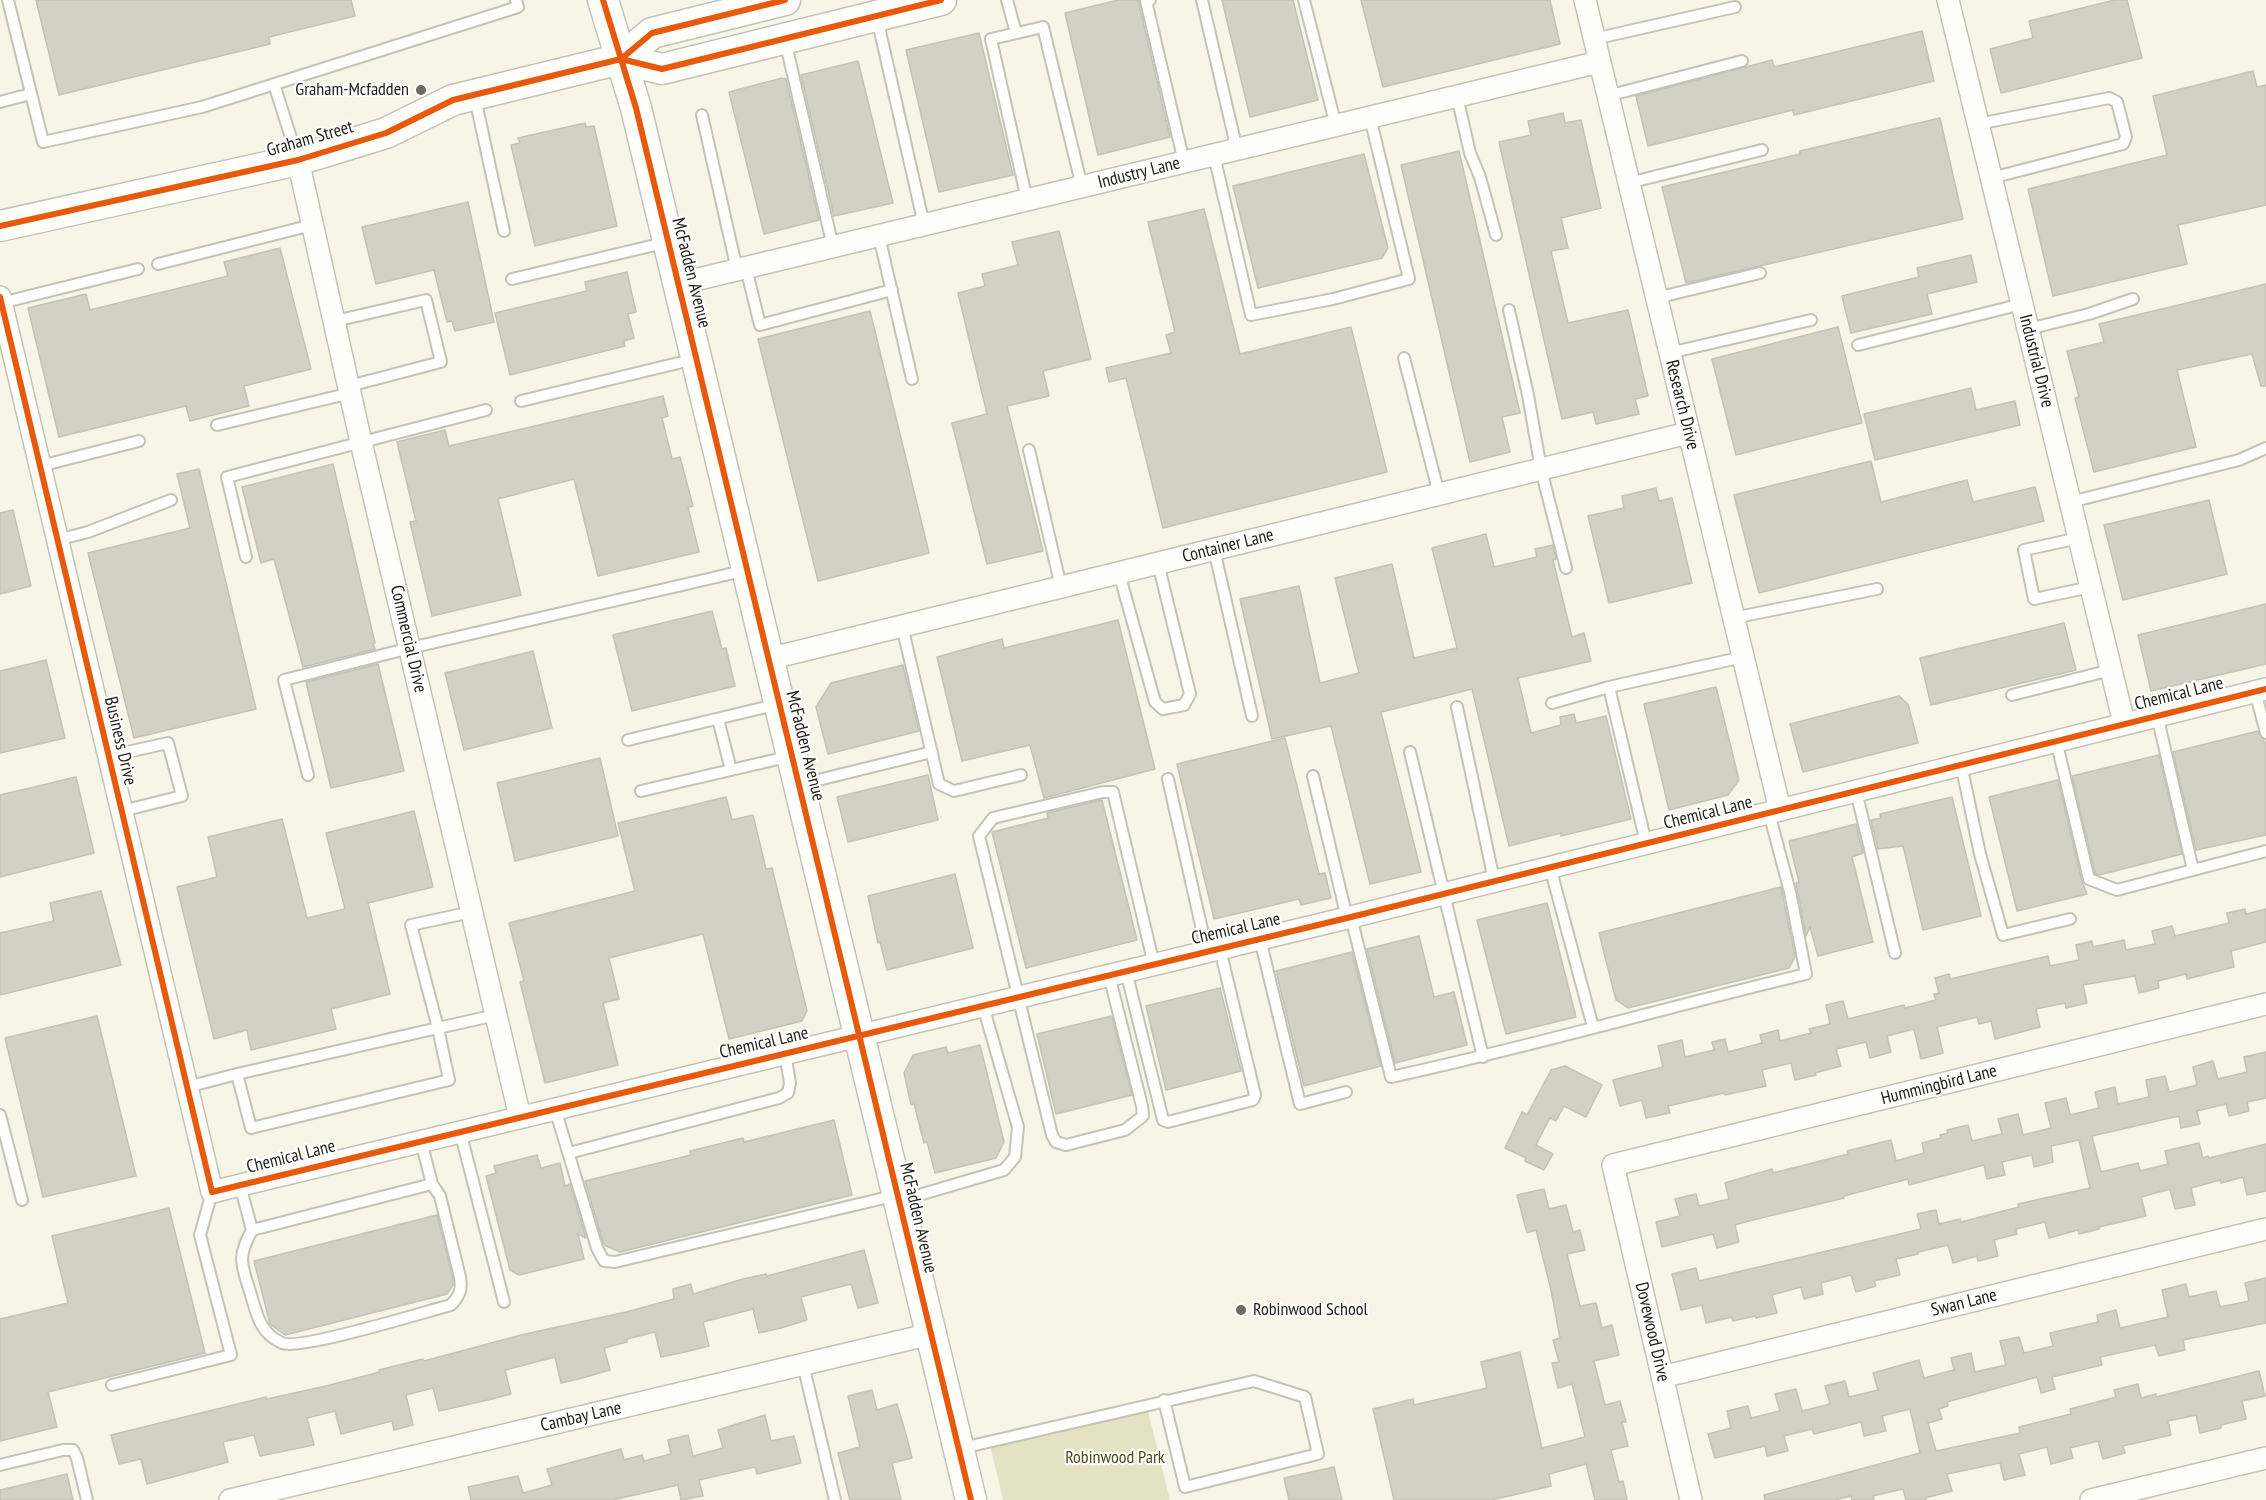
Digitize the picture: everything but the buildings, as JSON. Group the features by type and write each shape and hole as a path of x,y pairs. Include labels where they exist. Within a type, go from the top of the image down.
{"street":[{"name":"McFadden Avenue","path":"603,0 636,108 971,1500"},
{"name":"Graham Street","path":"0,226 298,160 386,133 453,100 621,59 652,33 785,0"},
{"name":"Graham Street","path":"621,59 662,69 941,0"},
{"name":"Research Drive","path":"1585,0 1743,657 1775,812"},
{"name":"Industrial Drive","path":"1948,0 2124,723"},
{"name":"Industry Lane","path":"678,284 1599,62"},
{"name":"Commercial Drive","path":"298,160 520,1117"},
{"name":"Business Drive","path":"1,300 212,1192"},
{"name":"Container Lane","path":"768,659 1688,433"},
{"name":"Chemical Lane","path":"212,1192 1349,918 2261,690"},
{"name":"Hummingbird Lane","path":"1613,1165 2266,1004"},
{"name":"Dovewood Drive","path":"1613,1165 1690,1500"},
{"name":"Swan Lane","path":"1662,1377 2266,1229"},
{"name":"Cambay Lane","path":"235,1499 931,1334"},
{"path":"2091,1500 2141,1494 2266,1458"}],"lane":[{"path":"8,0 43,142 202,107 518,7 516,0"},
{"path":"1007,0 1016,33"},
{"path":"1150,0 1146,1 1184,162"},
{"path":"1202,0 1238,150"},
{"path":"1304,0 1336,126"},
{"path":"1594,39 1735,7"},
{"path":"877,16 924,225"},
{"path":"1027,200 991,39 1016,33 1044,27 1082,187"},
{"path":"784,38 833,247"},
{"path":"1607,96 1742,61"},
{"path":"274,84 298,160"},
{"path":"0,102 31,94"},
{"path":"474,94 504,231"},
{"path":"1457,96 1470,153 1480,177 1496,235"},
{"path":"1978,124 2109,98 2117,102 2126,137 2123,144 1991,178"},
{"path":"702,115 741,269 760,325 891,290"},
{"path":"1214,155 1251,315 1334,298 1409,279 1370,117"},
{"path":"1628,183 1762,150"},
{"path":"158,264 312,225"},
{"path":"879,236 912,379"},
{"path":"512,279 668,242"},
{"path":"1,300 138,269"},
{"path":"1656,298 1760,273"},
{"path":"2028,329 2089,314 2133,299"},
{"path":"217,425 441,362 426,300 335,321"},
{"path":"1858,345 2022,304"},
{"path":"1509,310 1528,395 1541,469 1566,568"},
{"path":"1669,353 1811,320"},
{"path":"1404,358 1439,494"},
{"path":"520,401 696,359"},
{"path":"246,557 227,477 486,410"},
{"path":"40,466 139,441"},
{"path":"2070,502 2239,460 2266,448"},
{"path":"1029,450 1061,587"},
{"path":"57,540 88,532 171,500"},
{"path":"2079,538 2025,550 2034,599 2091,586"},
{"path":"1214,549 1252,716"},
{"path":"1119,573 1155,702 1163,710 1184,705 1190,694 1158,563"},
{"path":"308,775 284,680 410,648 747,570"},
{"path":"1733,618 1877,589"},
{"path":"902,626 939,784 954,791 1021,775"},
{"path":"1552,703 1609,687 1743,657"},
{"path":"2012,695 2111,670"},
{"path":"1609,687 1646,843"},
{"path":"2261,690 2266,733"},
{"path":"627,740 779,704"},
{"path":"1457,707 1494,880"},
{"path":"2157,715 2193,870"},
{"path":"718,719 731,770"},
{"path":"2056,740 2089,879 2117,890 2266,851"},
{"path":"109,756 168,743 182,796 122,811"},
{"path":"799,785 932,752"},
{"path":"1410,752 1483,1057"},
{"path":"641,791 792,756"},
{"path":"1962,764 1978,845 2003,934 2070,919"},
{"path":"1313,776 1391,1077 1483,1057 1806,974 1775,812"},
{"path":"1117,974 1162,1120 1168,1122 1253,1100 1255,1095 1213,950 1168,779"},
{"path":"1856,791 1895,953"},
{"path":"1117,974 1143,1116 1125,1130 1066,1145 1056,1142 1052,1135 979,836 993,818 1103,792 1113,792 1154,964"},
{"path":"1550,867 1593,1027"},
{"path":"237,1074 251,1128 449,1080 411,925 472,912"},
{"path":"1260,939 1300,1104 1346,1092"},
{"path":"555,1108 597,1248 604,1261 615,1262 898,1198 1004,1170 1015,1157 1018,1127 984,1006"},
{"path":"187,1087 496,1015"},
{"path":"569,1153 779,1098 788,1093 790,1083 784,1053"},
{"path":"0,1115 22,1200"},
{"path":"460,1131 504,1302"},
{"path":"421,1141 432,1184 440,1196 460,1277 462,1289 457,1298 451,1305 297,1344 284,1344 267,1334 259,1323 241,1260 242,1247 252,1230 432,1184"},
{"path":"240,1185 252,1230"},
{"path":"112,1385 231,1355 201,1235 212,1192"},
{"path":"803,1364 835,1500"},
{"path":"958,1449 1164,1400 1254,1381 1305,1397 1318,1454 1185,1487 1164,1400"},
{"path":"0,1465 63,1450 73,1450 87,1500"}],"green space":[{"name":"Robinwood Park","path":"1147,1407 1170,1500 1003,1500 990,1445"}],"cycle path":[{"path":"603,0 636,108 971,1500"},
{"path":"621,59 652,33 785,0"},
{"path":"0,226 298,160 386,133 453,100 621,59 662,69 941,0"},
{"path":"0,297 212,1192 1351,917 2266,689"}],"place":[{"name":"Graham-Mcfadden","path":"421,90"},
{"name":"Robinwood School","path":"1241,1310"}]}
